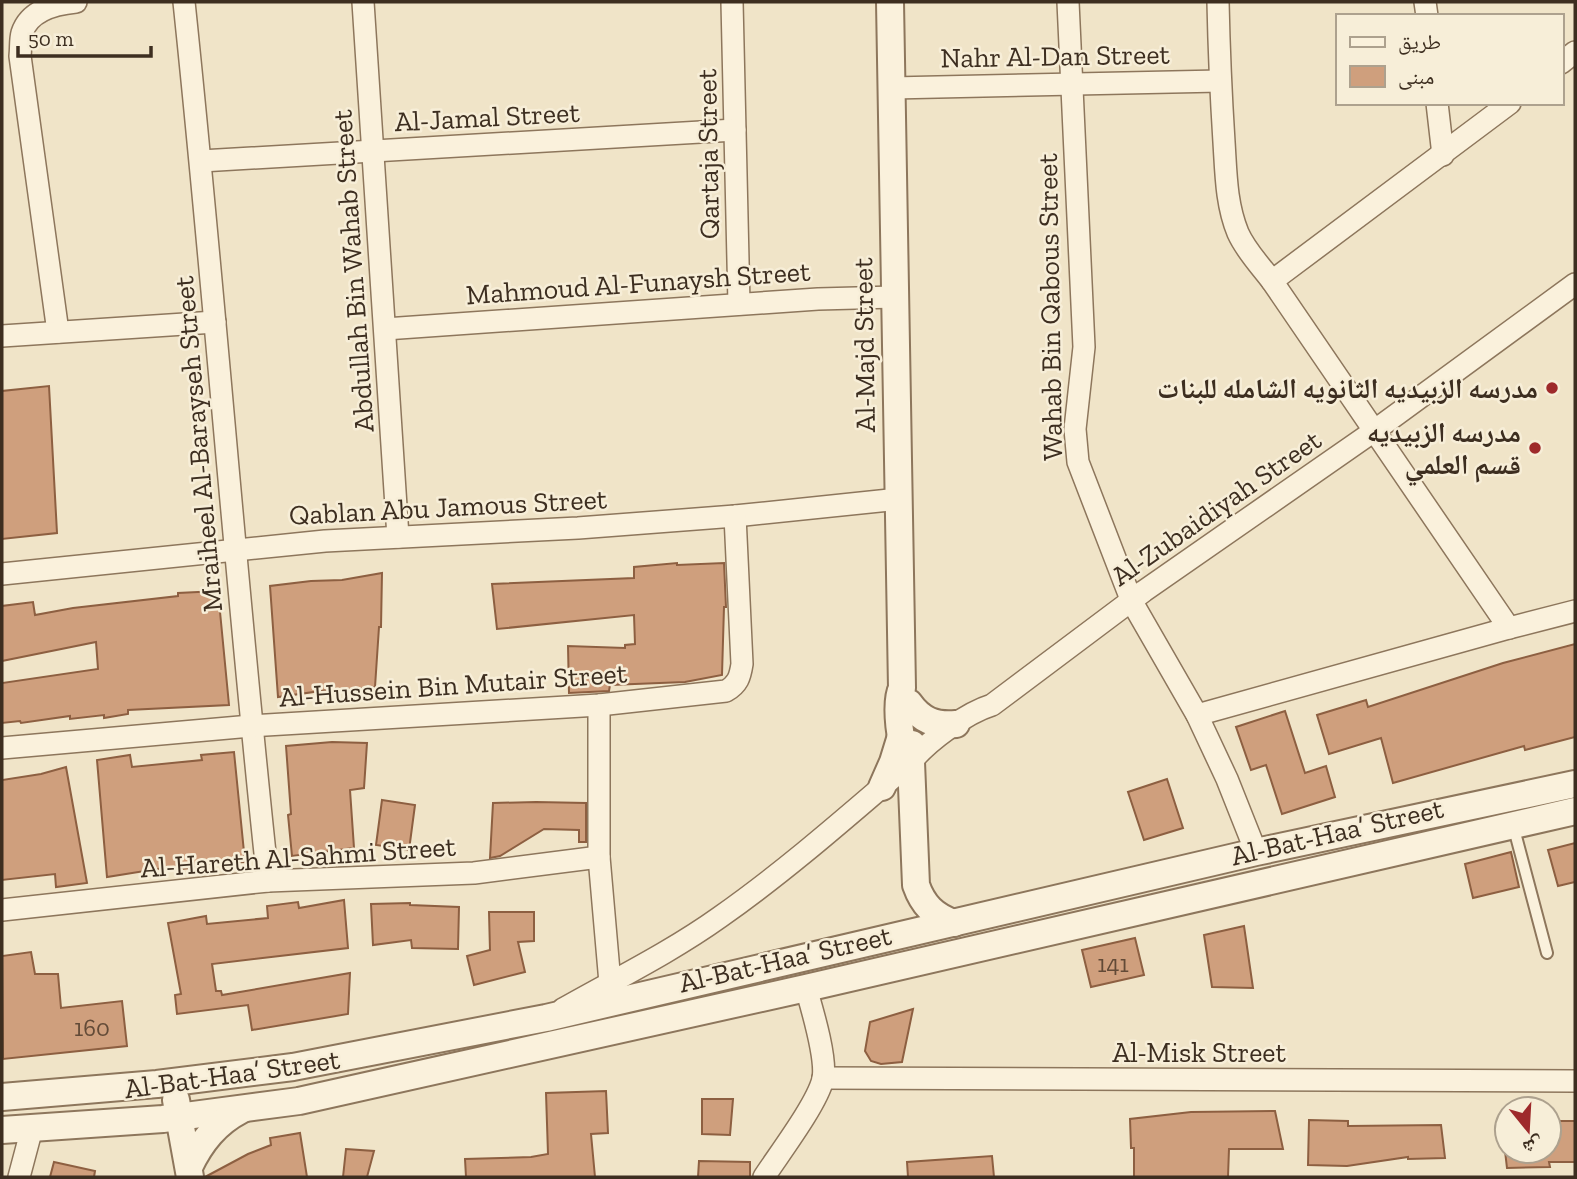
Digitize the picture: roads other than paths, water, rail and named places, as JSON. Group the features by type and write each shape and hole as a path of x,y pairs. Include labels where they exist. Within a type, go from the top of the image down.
{"street":[{"path":"58,332 20,56 22,33 31,17 49,7 76,2"},
{"name":"Mraiheel Al-Barayseh Street","path":"184,2 201,162 251,726 268,881"},
{"name":"Abdullah Bin Wahab Street","path":"363,2 398,537"},
{"name":"Qartaja Street","path":"732,2 739,304"},
{"name":"Al-Majd Street","path":"890,2 898,499 905,695 913,751 911,762 916,885 920,896 934,914 954,923"},
{"name":"Wahab Bin Qabous Street","path":"1068,2 1084,347 1075,429 1078,462 1132,602 1197,715 1222,767 1256,852"},
{"path":"1218,2 1220,81 1231,214 1247,250 1272,281 1508,628"},
{"name":"Nahr Al-Dan Street","path":"892,88 1220,81"},
{"path":"1437,105 1443,155"},
{"path":"1272,281 1507,105"},
{"name":"Al-Jamal Street","path":"201,162 735,130"},
{"name":"Al-Zubaidiyah Street","path":"911,762 924,761 976,724 992,705 1144,591 1374,431 1575,284"},
{"name":"Mahmoud Al-Funaysh Street","path":"386,329 739,304 895,297"},
{"path":"2,337 215,322"},
{"name":"Qablan Abu Jamous Street","path":"2,573 235,550 736,516 898,499"},
{"name":"Al-Hussein Bin Mutair Street","path":"2,748 251,726 599,705 726,691 735,686 740,678 742,664 736,516"},
{"path":"1197,715 1575,611"},
{"path":"905,695 924,719 944,726 956,724"},
{"name":"Al-Majd Street","path":"905,695 897,704 906,757 911,762"},
{"path":"599,705 598,857 610,983"},
{"name":"Al-Zubaidiyah Street","path":"546,1018 684,940 741,902 782,872 911,762 922,749 977,710 992,705"},
{"path":"882,787 901,734"},
{"name":"Al-Bat-Haa’ Street","path":"2,1097 165,1083 293,1067 546,1018 1256,852 1575,784"},
{"name":"Al-Bat-Haa’ Street","path":"2,1130 172,1118 299,1101 806,988 1575,811"},
{"path":"1256,852 1263,881"},
{"name":"Al-Hareth Al-Sahmi Street","path":"2,910 268,881 474,873 598,857"},
{"path":"764,1177 806,1113 823,1078 820,1044 806,988"},
{"name":"Al-Misk Street","path":"823,1078 1575,1081"},
{"path":"165,1083 185,1174"},
{"path":"185,1174 211,1132 244,1108"},
{"path":"19,1177 32,1128"}],"lane":[{"path":"1513,825 1547,953"}],"place":[{"name":"مدرسه الزبيديه الثانويه الشامله للبنات","path":"1552,388"},
{"name":"مدرسه الزبيديه قسم العلمي","path":"1535,448"}]}
